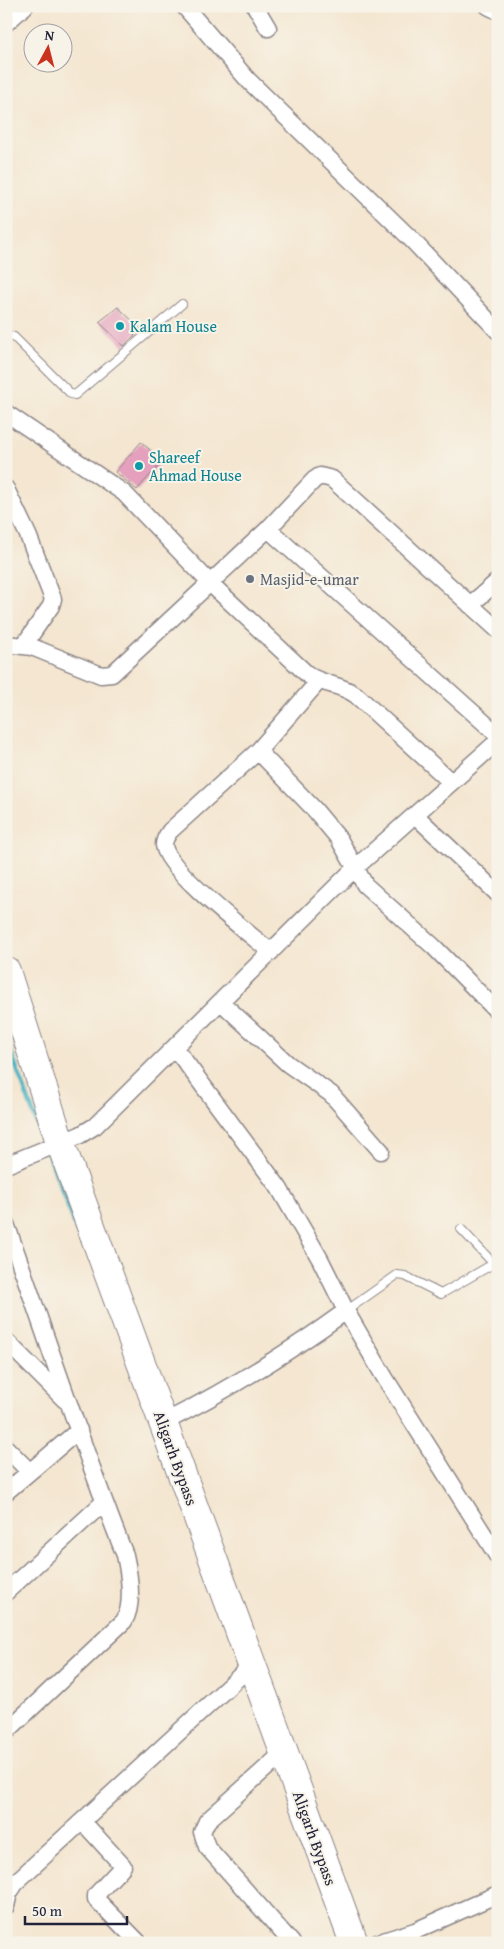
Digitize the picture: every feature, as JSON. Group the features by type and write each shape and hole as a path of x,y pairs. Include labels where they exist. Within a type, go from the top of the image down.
{"highway":[{"name":"Aligarh Bypass","path":"6,970 50,1146 163,1423 354,1943"}],"street":[{"path":"6,23 25,6"},
{"path":"184,6 248,80 392,219 498,332"},
{"path":"255,6 268,28"},
{"path":"488,6 498,11"},
{"path":"6,413 124,493 211,584 318,682 348,689 356,695 451,782"},
{"path":"6,644 24,645 101,674 112,674 211,584 268,529 314,480 326,476 498,630"},
{"path":"6,489 28,535 53,599 51,606 24,645"},
{"path":"268,529 498,736"},
{"path":"470,605 498,581"},
{"path":"271,952 193,885 167,854 164,845 170,831 258,751 318,682"},
{"path":"6,1165 80,1135 95,1126 355,868 498,741"},
{"path":"258,751 333,831 347,851 365,885 434,947 497,1008"},
{"path":"414,815 498,894"},
{"path":"221,1002 288,1064 331,1094 381,1151"},
{"path":"175,1048 279,1188 320,1260 346,1312 498,1557"},
{"path":"6,1224 127,1566 128,1615 6,1732"},
{"path":"163,1423 222,1393 280,1358 346,1312"},
{"path":"6,1341 68,1402"},
{"path":"6,1492 28,1471 79,1430"},
{"path":"6,1448 28,1471"},
{"path":"6,1592 104,1502"},
{"path":"7,1897 17,1881 252,1665"},
{"path":"284,1752 207,1822 202,1832 207,1847 292,1943"},
{"path":"82,1821 123,1866 96,1895 96,1899 139,1943"},
{"path":"377,1943 415,1931 498,1894"}],"lane":[{"path":"6,334 14,337 71,394 75,395 182,304"},
{"path":"346,1312 397,1275 405,1276 441,1294 496,1262 461,1229"}],"building":[{"name":"Kalam House","path":"118,307 141,329 124,346 99,322"},
{"name":"Shareef Ahmad House","path":"141,442 163,461 137,490 115,472"}],"waterway":[{"path":"6,1039 45,1145"},
{"path":"48,1153 79,1236"}],"place":[{"name":"Kalam House","path":"120,326"},
{"name":"Shareef Ahmad House","path":"139,466"},
{"name":"Masjid-e-umar","path":"250,579"}]}
